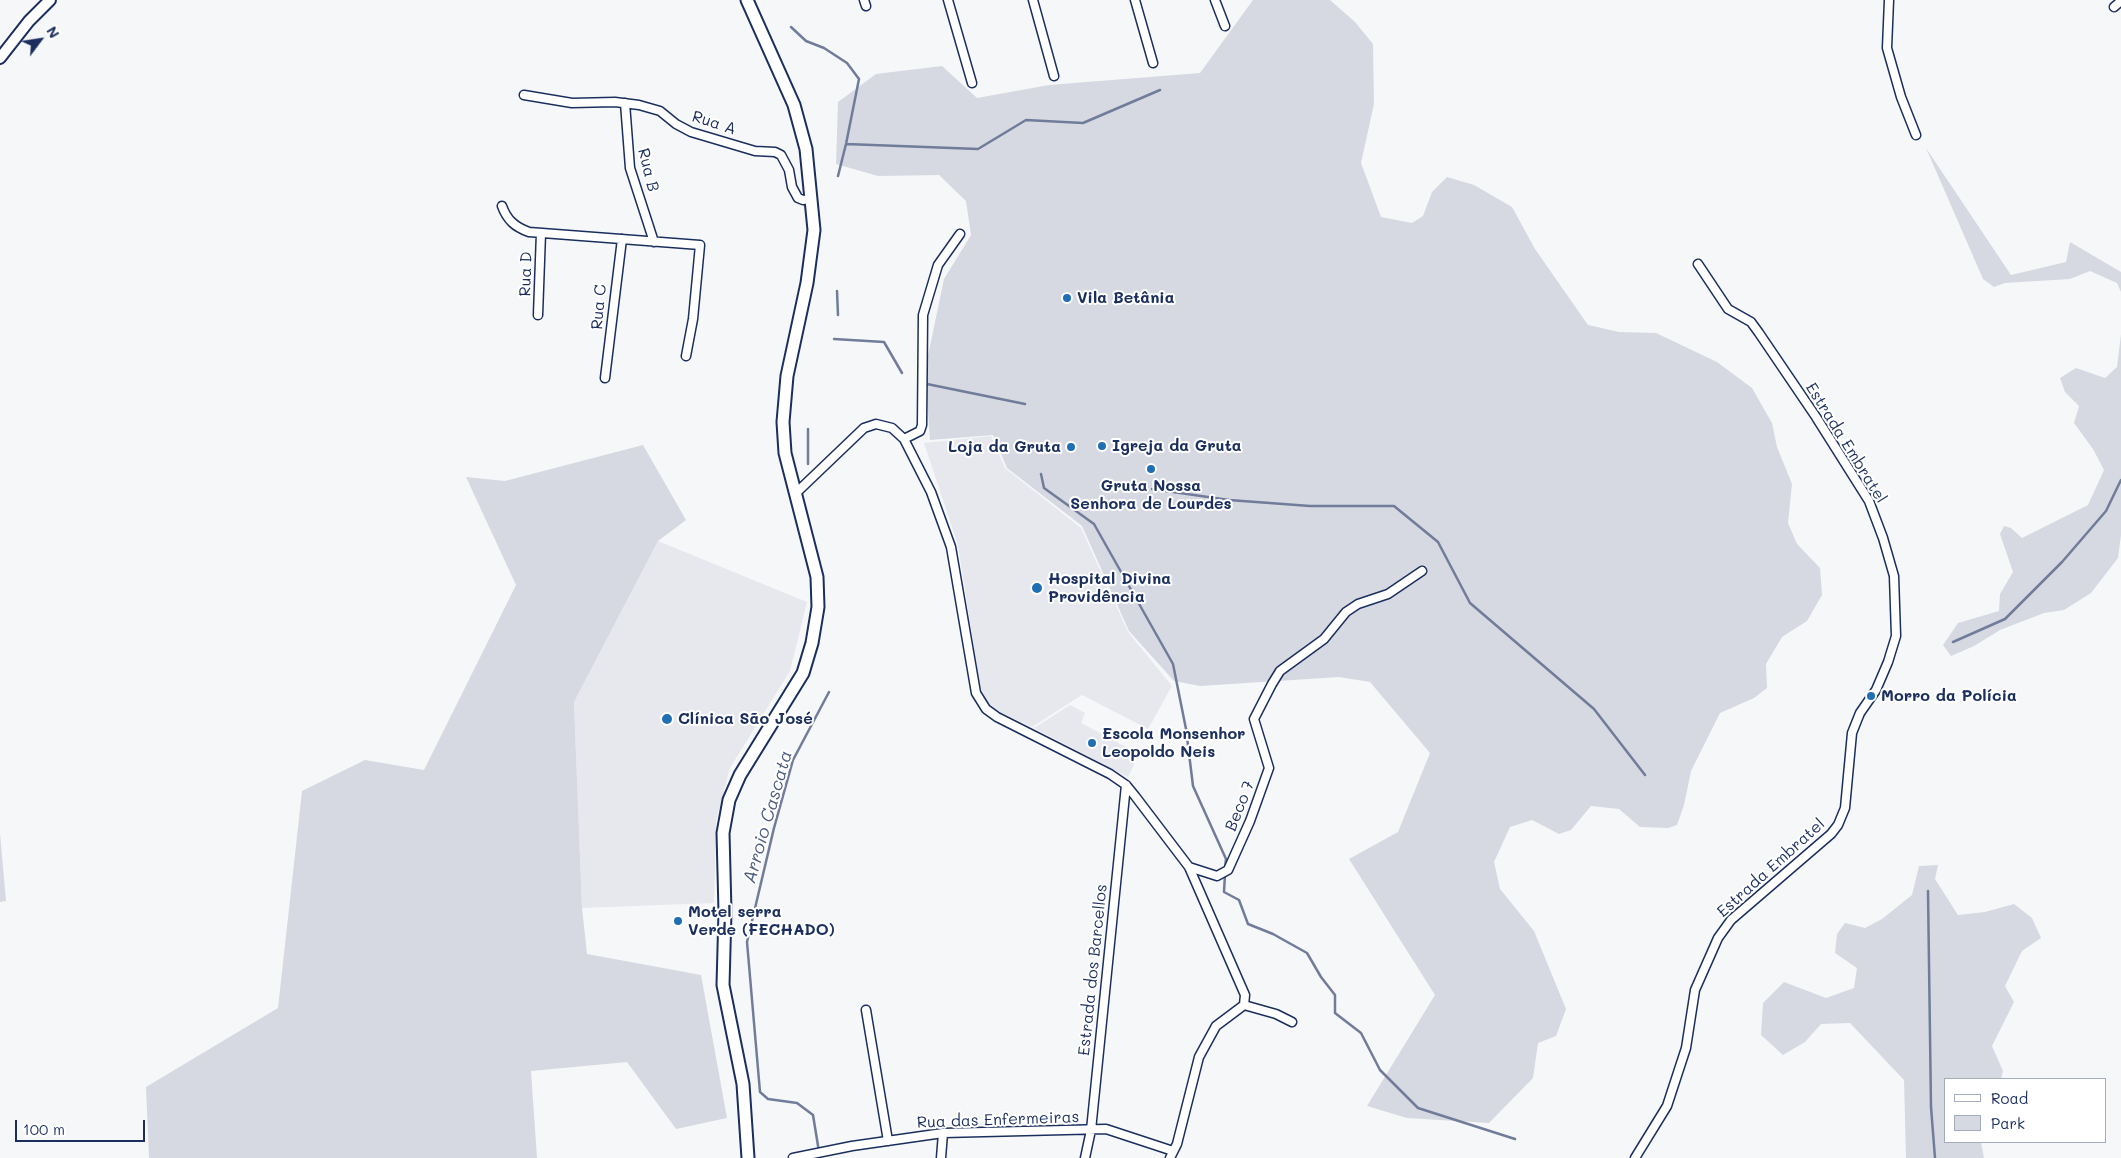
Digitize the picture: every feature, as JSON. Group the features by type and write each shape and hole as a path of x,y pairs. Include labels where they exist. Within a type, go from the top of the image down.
{"main road":[{"path":"747,0 784,80 799,118 806,149 812,199 813,245 807,283 787,376 783,422 785,453 818,577 818,607 812,643 803,673 740,775 728,800 723,832 725,912 723,985 743,1084 748,1158"}],"street":[{"path":"0,58 29,21 50,0"},
{"path":"948,0 972,83"},
{"path":"1033,0 1054,76"},
{"path":"1135,0 1153,63"},
{"path":"1215,0 1224,26"},
{"path":"1889,0 1887,48 1901,97 1916,135"},
{"path":"2114,7 2121,1"},
{"name":"Rua A","path":"524,95 572,103 626,103 640,105 660,111 676,124 691,132 755,151 775,152 781,155 788,170 792,187 798,198 812,199"},
{"name":"Rua B","path":"626,103 630,168 654,242"},
{"path":"502,206 506,217 518,228 541,233 700,245 693,319 686,356"},
{"name":"Rua D","path":"538,315 541,233"},
{"path":"904,439 920,431 922,425 923,315 938,265 960,234"},
{"name":"Rua C","path":"605,378 622,239"},
{"name":"Estrada Embratel","path":"1635,1158 1667,1106 1686,1048 1695,990 1718,938 1731,920 1831,834 1842,818 1847,798 1852,733 1860,713 1876,690 1888,662 1896,636 1894,576 1883,538 1869,501 1816,417 1751,322 1728,309 1698,264"},
{"path":"796,493 864,428 876,424 892,428 904,439 930,492 951,547 976,693 986,709 997,717 1110,774 1126,785 1189,867 1245,995 1244,1005 1216,1026 1199,1056 1183,1120 1172,1154"},
{"name":"Beco 7","path":"1189,867 1217,876 1228,870 1250,821 1269,768 1254,719 1280,671 1324,639 1346,612 1358,604 1388,594 1422,571"},
{"name":"Estrada dos Barcellos","path":"1085,1158 1091,1130 1126,785"},
{"path":"1244,1005 1276,1014 1292,1022"},
{"path":"866,1010 888,1140"},
{"name":"Rua das Enfermeiras","path":"793,1158 888,1140 943,1133 1106,1129 1172,1154"},
{"path":"941,1158 943,1133"}],"shaded area":[{"name":"Hospital Divina Providência","path":"991,436 1005,468 1081,528 1128,632 1172,686 1148,729 1082,695 1032,727 990,707 981,693 958,545 924,443"},
{"name":"Clínica São José","path":"658,541 807,602 790,671 730,768 716,821 714,903 582,908 574,702"},
{"name":"Escola Monsenhor Leopoldo Neis","path":"1070,705 1085,713 1081,723 1130,749 1134,765 1128,777 1034,728"}],"green space":[{"path":"1253,0 1330,0 1355,22 1373,44 1374,104 1361,163 1381,217 1412,223 1423,216 1432,192 1447,177 1474,185 1512,207 1535,249 1588,325 1619,332 1656,333 1717,362 1752,388 1772,423 1777,447 1792,484 1788,523 1797,544 1820,568 1822,595 1807,621 1782,637 1766,664 1767,688 1754,698 1720,713 1691,771 1684,805 1677,825 1668,828 1640,827 1619,809 1591,806 1571,830 1559,834 1532,820 1510,827 1494,862 1500,889 1534,931 1566,1009 1556,1036 1538,1043 1533,1078 1489,1123 1407,1118 1367,1106 1435,995 1349,859 1398,832 1430,753 1370,682 1339,677 1200,686 1174,681 1129,631 1082,526 1007,468 993,435 930,440 925,370 944,279 971,235 966,201 939,175 878,176 836,164 838,102 876,74 942,66 977,98 1049,85 1200,73"},
{"path":"1926,148 2011,275 2066,262 2070,242 2121,272 2121,292 2117,283 2090,271 2070,279 2005,283 1994,287 1983,279"},
{"path":"2121,334 2121,535 2118,558 2091,593 2064,610 2044,613 2000,630 1974,646 1951,656 1943,645 1958,623 1999,611 2000,594 2013,572 2000,534 2004,526 2011,528 2022,538 2088,505 2104,470 2093,449 2074,423 2079,406 2065,392 2060,378 2076,368 2105,378 2117,367"},
{"path":"643,445 686,520 658,541 574,702 582,908 587,954 701,975 727,1118 676,1129 627,1062 531,1071 537,1158 149,1158 146,1087 278,1008 302,791 365,760 424,770 516,585 466,477 505,481"},
{"path":"0,833 6,901 0,902"},
{"path":"1938,865 1935,879 1958,915 1985,912 2014,904 2032,918 2041,938 2022,951 2005,986 2014,1002 1992,1046 2003,1071 2001,1078 1944,1078 1944,1143 1981,1143 1984,1158 1906,1158 1904,1080 1850,1023 1821,1024 1805,1042 1783,1055 1761,1035 1763,1003 1784,982 1826,998 1854,988 1857,968 1835,953 1837,934 1845,923 1865,928 1882,919 1912,895 1919,866"}],"waterway":[{"name":"Arroio Cascata","path":"791,27 806,41 824,48 847,63 859,79 838,176"},
{"path":"846,144 978,149 1026,120 1083,123 1160,90"},
{"name":"Arroio Cascata","path":"837,291 838,315"},
{"path":"834,339 884,342 902,373"},
{"path":"927,384 1025,404"},
{"name":"Arroio Cascata","path":"808,429 808,464"},
{"path":"1041,474 1044,488 1094,524 1173,664 1186,729 1193,786 1226,859 1225,868"},
{"path":"1953,642 2005,619 2062,562 2106,511 2121,480"},
{"path":"1152,489 1229,500 1310,506 1394,506 1438,542 1470,603 1594,709 1645,775"},
{"name":"Arroio Cascata","path":"820,1158 813,1115 797,1103 768,1099 760,1092 747,942 774,828 793,760 829,692"},
{"path":"1225,874 1224,892 1239,900 1248,924 1273,934 1307,953 1321,977 1335,995 1335,1013 1361,1033 1380,1070 1418,1108 1515,1139"},
{"path":"1928,891 1931,1107 1935,1158"}],"place":[{"name":"Vila Betânia","path":"1067,298"},
{"name":"Igreja da Gruta","path":"1102,446"},
{"name":"Loja da Gruta","path":"1071,447"},
{"name":"Gruta Nossa Senhora de Lourdes","path":"1151,469"},
{"name":"Hospital Divina Providência","path":"1037,588"},
{"name":"Morro da Polícia","path":"1871,696"},
{"name":"Clínica São José","path":"667,719"},
{"name":"Escola Monsenhor Leopoldo Neis","path":"1092,743"},
{"name":"Motel serra Verde (FECHADO)","path":"678,921"}]}
